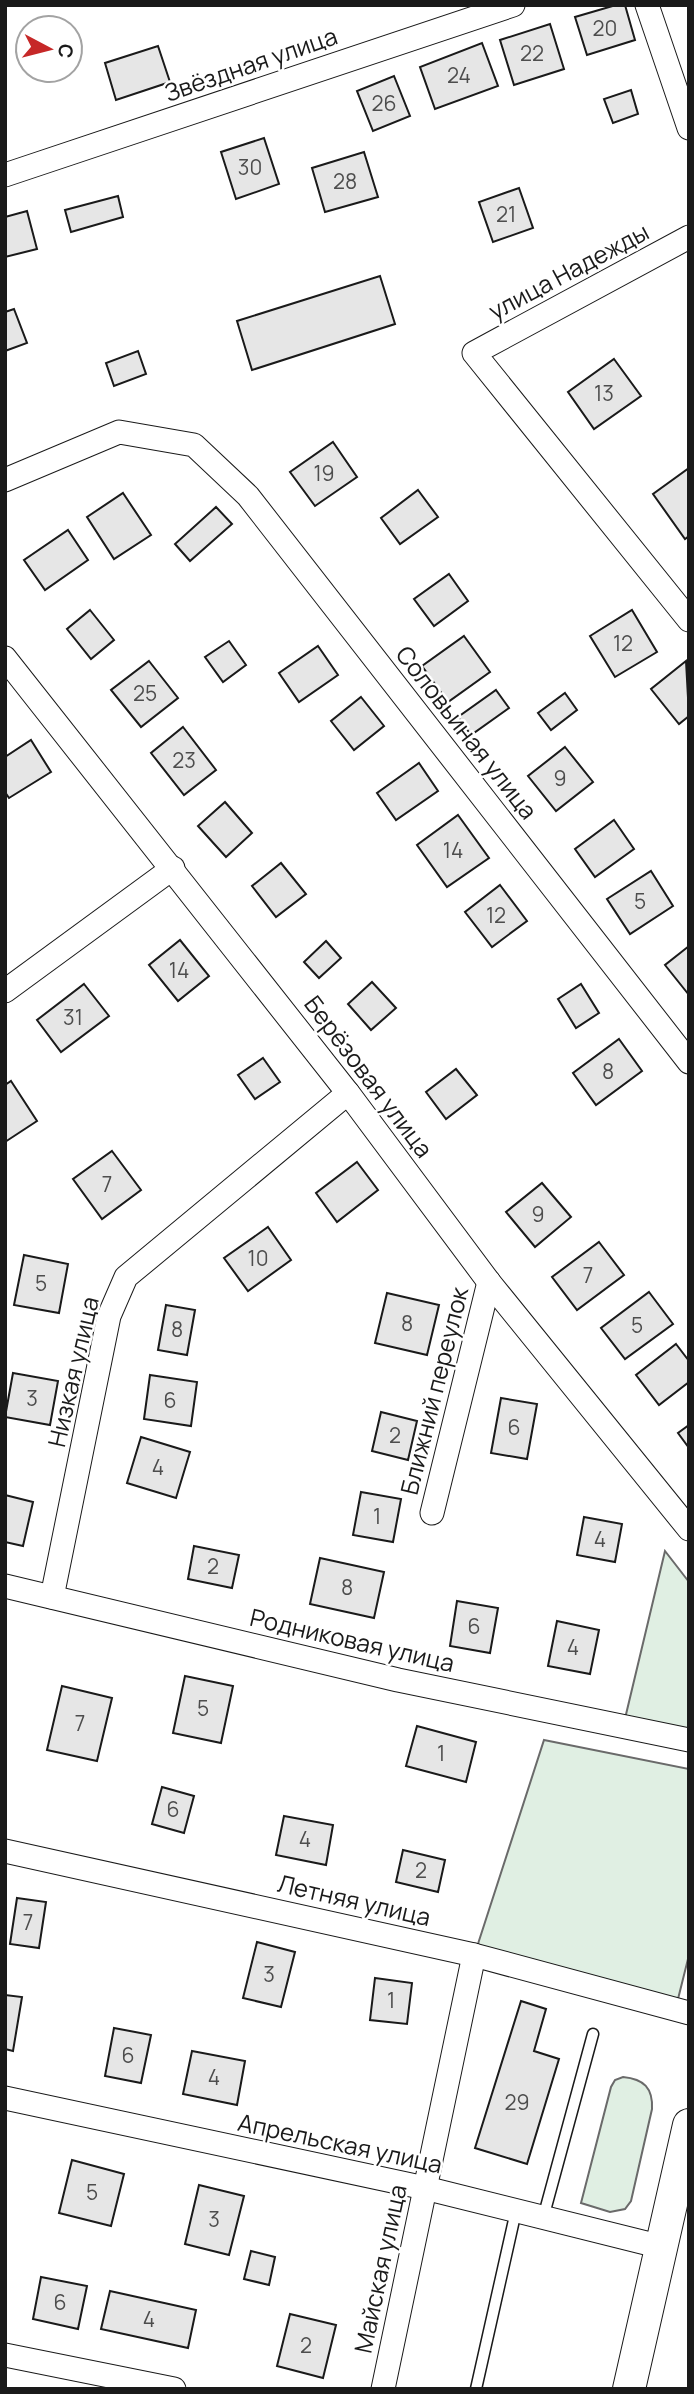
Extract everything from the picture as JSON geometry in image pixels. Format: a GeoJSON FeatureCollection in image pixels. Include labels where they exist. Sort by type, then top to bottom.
{"type":"FeatureCollection","features":[{"type":"Feature","properties":{"kind":"main road"},"geometry":{"type":"LineString","coordinates":[[628,2389],[689,2125]]}},
{"type":"Feature","properties":{"kind":"street","name":"Звёздная улица"},"geometry":{"type":"LineString","coordinates":[[5,176],[513,5]]}},
{"type":"Feature","properties":{"kind":"street"},"geometry":{"type":"LineString","coordinates":[[647,5],[689,128]]}},
{"type":"Feature","properties":{"kind":"street","name":"улица Надежды"},"geometry":{"type":"LineString","coordinates":[[689,237],[474,354],[689,620]]}},
{"type":"Feature","properties":{"kind":"street","name":"Соловьиная улица"},"geometry":{"type":"LineString","coordinates":[[5,480],[119,432],[194,445],[248,495],[689,1062]]}},
{"type":"Feature","properties":{"kind":"street","name":"Берёзовая улица"},"geometry":{"type":"LineString","coordinates":[[5,658],[348,1093],[489,1283],[689,1529]]}},
{"type":"Feature","properties":{"kind":"street"},"geometry":{"type":"LineString","coordinates":[[5,990],[173,868]]}},
{"type":"Feature","properties":{"kind":"street","name":"Низкая улица"},"geometry":{"type":"LineString","coordinates":[[52,1597],[109,1316],[126,1277],[348,1093]]}},
{"type":"Feature","properties":{"kind":"street","name":"Ближний переулок"},"geometry":{"type":"LineString","coordinates":[[432,1513],[489,1283]]}},
{"type":"Feature","properties":{"kind":"street","name":"Родниковая улица"},"geometry":{"type":"LineString","coordinates":[[5,1586],[398,1680],[689,1740]]}},
{"type":"Feature","properties":{"kind":"street","name":"Летняя улица"},"geometry":{"type":"LineString","coordinates":[[5,1850],[474,1955],[689,2013]]}},
{"type":"Feature","properties":{"kind":"street","name":"Майская улица"},"geometry":{"type":"LineString","coordinates":[[383,2389],[474,1955]]}},
{"type":"Feature","properties":{"kind":"street","name":"Апрельская улица"},"geometry":{"type":"LineString","coordinates":[[5,2098],[425,2188],[662,2247]]}},
{"type":"Feature","properties":{"kind":"street"},"geometry":{"type":"LineString","coordinates":[[5,2355],[174,2389]]}},
{"type":"Feature","properties":{"kind":"lane"},"geometry":{"type":"LineString","coordinates":[[543,2218],[593,2034]]}},
{"type":"Feature","properties":{"kind":"lane"},"geometry":{"type":"LineString","coordinates":[[476,2389],[516,2211]]}},
{"type":"Feature","properties":{"kind":"green space"},"geometry":{"type":"Polygon","coordinates":[[[665,1551],[689,1582],[689,1741],[623,1727],[665,1551]]]}},
{"type":"Feature","properties":{"kind":"green space"},"geometry":{"type":"Polygon","coordinates":[[[544,1740],[689,1769],[689,1955],[677,2003],[476,1950],[544,1740]]]}},
{"type":"Feature","properties":{"kind":"green space"},"geometry":{"type":"Polygon","coordinates":[[[623,2077],[637,2080],[646,2086],[651,2095],[652,2109],[631,2201],[625,2209],[610,2212],[581,2203],[611,2087],[615,2080],[623,2077]]]}},
{"type":"Feature","properties":{"kind":"building"},"geometry":{"type":"Polygon","coordinates":[[[616,5],[625,5],[635,40],[587,55],[575,17],[616,5]]]}},
{"type":"Feature","properties":{"kind":"building"},"geometry":{"type":"Polygon","coordinates":[[[550,24],[564,69],[514,85],[500,40],[550,24]]]}},
{"type":"Feature","properties":{"kind":"building"},"geometry":{"type":"Polygon","coordinates":[[[482,43],[498,86],[435,109],[420,67],[482,43]]]}},
{"type":"Feature","properties":{"kind":"building"},"geometry":{"type":"Polygon","coordinates":[[[158,46],[170,82],[116,100],[105,63],[158,46]]]}},
{"type":"Feature","properties":{"kind":"building"},"geometry":{"type":"Polygon","coordinates":[[[394,76],[410,116],[373,131],[357,91],[394,76]]]}},
{"type":"Feature","properties":{"kind":"building"},"geometry":{"type":"Polygon","coordinates":[[[631,90],[638,114],[613,123],[604,99],[631,90]]]}},
{"type":"Feature","properties":{"kind":"building"},"geometry":{"type":"Polygon","coordinates":[[[264,138],[279,184],[236,199],[221,152],[264,138]]]}},
{"type":"Feature","properties":{"kind":"building"},"geometry":{"type":"Polygon","coordinates":[[[364,152],[378,197],[325,212],[312,168],[364,152]]]}},
{"type":"Feature","properties":{"kind":"building"},"geometry":{"type":"Polygon","coordinates":[[[519,188],[533,228],[493,242],[479,202],[519,188]]]}},
{"type":"Feature","properties":{"kind":"building"},"geometry":{"type":"Polygon","coordinates":[[[118,196],[123,217],[71,232],[65,210],[118,196]]]}},
{"type":"Feature","properties":{"kind":"building"},"geometry":{"type":"Polygon","coordinates":[[[27,211],[37,249],[5,257],[5,217],[27,211]]]}},
{"type":"Feature","properties":{"kind":"building"},"geometry":{"type":"Polygon","coordinates":[[[380,276],[395,324],[252,370],[237,321],[380,276]]]}},
{"type":"Feature","properties":{"kind":"building"},"geometry":{"type":"Polygon","coordinates":[[[14,309],[27,343],[5,351],[5,312],[14,309]]]}},
{"type":"Feature","properties":{"kind":"building"},"geometry":{"type":"Polygon","coordinates":[[[138,351],[146,374],[114,386],[106,363],[138,351]]]}},
{"type":"Feature","properties":{"kind":"building"},"geometry":{"type":"Polygon","coordinates":[[[614,359],[641,396],[594,429],[568,392],[614,359]]]}},
{"type":"Feature","properties":{"kind":"building"},"geometry":{"type":"Polygon","coordinates":[[[333,442],[357,477],[315,506],[290,472],[333,442]]]}},
{"type":"Feature","properties":{"kind":"building"},"geometry":{"type":"Polygon","coordinates":[[[689,468],[689,536],[685,539],[653,494],[689,468]]]}},
{"type":"Feature","properties":{"kind":"building"},"geometry":{"type":"Polygon","coordinates":[[[418,490],[438,517],[400,544],[381,518],[418,490]]]}},
{"type":"Feature","properties":{"kind":"building"},"geometry":{"type":"Polygon","coordinates":[[[123,493],[151,535],[114,559],[87,517],[123,493]]]}},
{"type":"Feature","properties":{"kind":"building"},"geometry":{"type":"Polygon","coordinates":[[[216,507],[232,524],[190,561],[175,544],[216,507]]]}},
{"type":"Feature","properties":{"kind":"building"},"geometry":{"type":"Polygon","coordinates":[[[68,530],[88,560],[45,590],[24,560],[68,530]]]}},
{"type":"Feature","properties":{"kind":"building"},"geometry":{"type":"Polygon","coordinates":[[[449,574],[468,601],[434,626],[414,599],[449,574]]]}},
{"type":"Feature","properties":{"kind":"building"},"geometry":{"type":"Polygon","coordinates":[[[90,610],[114,640],[91,659],[67,629],[90,610]]]}},
{"type":"Feature","properties":{"kind":"building"},"geometry":{"type":"Polygon","coordinates":[[[632,610],[657,652],[615,677],[590,636],[632,610]]]}},
{"type":"Feature","properties":{"kind":"building"},"geometry":{"type":"Polygon","coordinates":[[[464,636],[490,672],[448,702],[422,666],[464,636]]]}},
{"type":"Feature","properties":{"kind":"building"},"geometry":{"type":"Polygon","coordinates":[[[229,641],[246,665],[223,682],[205,657],[229,641]]]}},
{"type":"Feature","properties":{"kind":"building"},"geometry":{"type":"Polygon","coordinates":[[[318,646],[338,675],[299,702],[279,673],[318,646]]]}},
{"type":"Feature","properties":{"kind":"building"},"geometry":{"type":"Polygon","coordinates":[[[149,661],[178,698],[141,727],[111,690],[149,661]]]}},
{"type":"Feature","properties":{"kind":"building"},"geometry":{"type":"Polygon","coordinates":[[[686,661],[689,716],[679,724],[651,689],[686,661]]]}},
{"type":"Feature","properties":{"kind":"building"},"geometry":{"type":"Polygon","coordinates":[[[496,690],[509,708],[471,735],[458,717],[496,690]]]}},
{"type":"Feature","properties":{"kind":"building"},"geometry":{"type":"Polygon","coordinates":[[[565,693],[577,710],[551,730],[538,713],[565,693]]]}},
{"type":"Feature","properties":{"kind":"building"},"geometry":{"type":"Polygon","coordinates":[[[361,697],[384,726],[354,750],[331,721],[361,697]]]}},
{"type":"Feature","properties":{"kind":"building"},"geometry":{"type":"Polygon","coordinates":[[[183,727],[216,770],[184,795],[151,753],[183,727]]]}},
{"type":"Feature","properties":{"kind":"building"},"geometry":{"type":"Polygon","coordinates":[[[31,740],[51,772],[9,798],[5,792],[5,757],[31,740]]]}},
{"type":"Feature","properties":{"kind":"building"},"geometry":{"type":"Polygon","coordinates":[[[565,747],[593,782],[556,811],[528,776],[565,747]]]}},
{"type":"Feature","properties":{"kind":"building"},"geometry":{"type":"Polygon","coordinates":[[[419,763],[438,791],[396,820],[377,793],[419,763]]]}},
{"type":"Feature","properties":{"kind":"building"},"geometry":{"type":"Polygon","coordinates":[[[225,802],[252,833],[226,857],[198,826],[225,802]]]}},
{"type":"Feature","properties":{"kind":"building"},"geometry":{"type":"Polygon","coordinates":[[[458,815],[489,858],[447,887],[417,845],[458,815]]]}},
{"type":"Feature","properties":{"kind":"building"},"geometry":{"type":"Polygon","coordinates":[[[614,820],[634,849],[595,877],[575,849],[614,820]]]}},
{"type":"Feature","properties":{"kind":"building"},"geometry":{"type":"Polygon","coordinates":[[[281,863],[306,894],[276,917],[252,886],[281,863]]]}},
{"type":"Feature","properties":{"kind":"building"},"geometry":{"type":"Polygon","coordinates":[[[651,871],[673,906],[630,934],[607,899],[651,871]]]}},
{"type":"Feature","properties":{"kind":"building"},"geometry":{"type":"Polygon","coordinates":[[[500,885],[527,921],[492,947],[465,912],[500,885]]]}},
{"type":"Feature","properties":{"kind":"building"},"geometry":{"type":"Polygon","coordinates":[[[180,940],[209,976],[178,1001],[149,965],[180,940]]]}},
{"type":"Feature","properties":{"kind":"building"},"geometry":{"type":"Polygon","coordinates":[[[326,941],[341,958],[319,978],[304,962],[326,941]]]}},
{"type":"Feature","properties":{"kind":"building"},"geometry":{"type":"Polygon","coordinates":[[[689,946],[689,995],[665,965],[689,946]]]}},
{"type":"Feature","properties":{"kind":"building"},"geometry":{"type":"Polygon","coordinates":[[[372,982],[396,1008],[371,1030],[348,1004],[372,982]]]}},
{"type":"Feature","properties":{"kind":"building"},"geometry":{"type":"Polygon","coordinates":[[[84,984],[109,1016],[61,1052],[37,1020],[84,984]]]}},
{"type":"Feature","properties":{"kind":"building"},"geometry":{"type":"Polygon","coordinates":[[[581,984],[599,1013],[576,1028],[558,999],[581,984]]]}},
{"type":"Feature","properties":{"kind":"building"},"geometry":{"type":"Polygon","coordinates":[[[619,1039],[642,1071],[596,1105],[573,1073],[619,1039]]]}},
{"type":"Feature","properties":{"kind":"building"},"geometry":{"type":"Polygon","coordinates":[[[263,1058],[280,1082],[255,1099],[238,1075],[263,1058]]]}},
{"type":"Feature","properties":{"kind":"building"},"geometry":{"type":"Polygon","coordinates":[[[456,1069],[477,1095],[446,1119],[426,1092],[456,1069]]]}},
{"type":"Feature","properties":{"kind":"building"},"geometry":{"type":"Polygon","coordinates":[[[11,1081],[37,1121],[5,1142],[5,1085],[11,1081]]]}},
{"type":"Feature","properties":{"kind":"building"},"geometry":{"type":"Polygon","coordinates":[[[112,1151],[141,1190],[102,1219],[73,1179],[112,1151]]]}},
{"type":"Feature","properties":{"kind":"building"},"geometry":{"type":"Polygon","coordinates":[[[357,1162],[378,1190],[337,1222],[316,1193],[357,1162]]]}},
{"type":"Feature","properties":{"kind":"building"},"geometry":{"type":"Polygon","coordinates":[[[542,1183],[571,1217],[535,1247],[506,1212],[542,1183]]]}},
{"type":"Feature","properties":{"kind":"building"},"geometry":{"type":"Polygon","coordinates":[[[268,1227],[291,1260],[248,1291],[224,1258],[268,1227]]]}},
{"type":"Feature","properties":{"kind":"building"},"geometry":{"type":"Polygon","coordinates":[[[599,1242],[624,1275],[577,1310],[552,1277],[599,1242]]]}},
{"type":"Feature","properties":{"kind":"building"},"geometry":{"type":"Polygon","coordinates":[[[24,1255],[68,1264],[59,1313],[14,1305],[24,1255]]]}},
{"type":"Feature","properties":{"kind":"building"},"geometry":{"type":"Polygon","coordinates":[[[649,1292],[673,1324],[625,1359],[601,1328],[649,1292]]]}},
{"type":"Feature","properties":{"kind":"building"},"geometry":{"type":"Polygon","coordinates":[[[387,1293],[439,1305],[427,1355],[375,1343],[387,1293]]]}},
{"type":"Feature","properties":{"kind":"building"},"geometry":{"type":"Polygon","coordinates":[[[166,1305],[195,1310],[187,1355],[158,1350],[166,1305]]]}},
{"type":"Feature","properties":{"kind":"building"},"geometry":{"type":"Polygon","coordinates":[[[676,1344],[689,1361],[689,1382],[659,1405],[636,1375],[676,1344]]]}},
{"type":"Feature","properties":{"kind":"building"},"geometry":{"type":"Polygon","coordinates":[[[13,1373],[58,1381],[50,1425],[5,1417],[13,1373]]]}},
{"type":"Feature","properties":{"kind":"building"},"geometry":{"type":"Polygon","coordinates":[[[150,1375],[197,1382],[191,1426],[144,1419],[150,1375]]]}},
{"type":"Feature","properties":{"kind":"building"},"geometry":{"type":"Polygon","coordinates":[[[501,1398],[537,1404],[527,1459],[491,1453],[501,1398]]]}},
{"type":"Feature","properties":{"kind":"building"},"geometry":{"type":"Polygon","coordinates":[[[381,1412],[417,1421],[408,1460],[372,1451],[381,1412]]]}},
{"type":"Feature","properties":{"kind":"building"},"geometry":{"type":"Polygon","coordinates":[[[689,1425],[689,1448],[678,1433],[689,1425]]]}},
{"type":"Feature","properties":{"kind":"building"},"geometry":{"type":"Polygon","coordinates":[[[141,1437],[190,1452],[176,1498],[127,1483],[141,1437]]]}},
{"type":"Feature","properties":{"kind":"building"},"geometry":{"type":"Polygon","coordinates":[[[361,1492],[401,1499],[393,1542],[353,1535],[361,1492]]]}},
{"type":"Feature","properties":{"kind":"building"},"geometry":{"type":"Polygon","coordinates":[[[5,1495],[33,1502],[23,1546],[5,1542],[5,1495]]]}},
{"type":"Feature","properties":{"kind":"building"},"geometry":{"type":"Polygon","coordinates":[[[584,1517],[622,1524],[615,1562],[577,1555],[584,1517]]]}},
{"type":"Feature","properties":{"kind":"building"},"geometry":{"type":"Polygon","coordinates":[[[194,1546],[239,1555],[232,1588],[188,1579],[194,1546]]]}},
{"type":"Feature","properties":{"kind":"building"},"geometry":{"type":"Polygon","coordinates":[[[320,1558],[384,1572],[374,1618],[310,1604],[320,1558]]]}},
{"type":"Feature","properties":{"kind":"building"},"geometry":{"type":"Polygon","coordinates":[[[457,1601],[498,1608],[490,1653],[450,1646],[457,1601]]]}},
{"type":"Feature","properties":{"kind":"building"},"geometry":{"type":"Polygon","coordinates":[[[557,1621],[599,1630],[590,1674],[548,1666],[557,1621]]]}},
{"type":"Feature","properties":{"kind":"building"},"geometry":{"type":"Polygon","coordinates":[[[185,1676],[233,1686],[221,1743],[173,1733],[185,1676]]]}},
{"type":"Feature","properties":{"kind":"building"},"geometry":{"type":"Polygon","coordinates":[[[62,1686],[112,1698],[97,1761],[47,1750],[62,1686]]]}},
{"type":"Feature","properties":{"kind":"building"},"geometry":{"type":"Polygon","coordinates":[[[417,1726],[476,1742],[466,1782],[406,1766],[417,1726]]]}},
{"type":"Feature","properties":{"kind":"building"},"geometry":{"type":"Polygon","coordinates":[[[162,1787],[194,1796],[184,1833],[152,1824],[162,1787]]]}},
{"type":"Feature","properties":{"kind":"building"},"geometry":{"type":"Polygon","coordinates":[[[284,1816],[333,1825],[326,1865],[276,1855],[284,1816]]]}},
{"type":"Feature","properties":{"kind":"building"},"geometry":{"type":"Polygon","coordinates":[[[403,1850],[445,1860],[438,1892],[396,1882],[403,1850]]]}},
{"type":"Feature","properties":{"kind":"building"},"geometry":{"type":"Polygon","coordinates":[[[17,1898],[46,1902],[39,1948],[10,1944],[17,1898]]]}},
{"type":"Feature","properties":{"kind":"building"},"geometry":{"type":"Polygon","coordinates":[[[257,1942],[295,1952],[281,2007],[243,1998],[257,1942]]]}},
{"type":"Feature","properties":{"kind":"building"},"geometry":{"type":"Polygon","coordinates":[[[375,1978],[412,1983],[407,2024],[370,2020],[375,1978]]]}},
{"type":"Feature","properties":{"kind":"building"},"geometry":{"type":"Polygon","coordinates":[[[5,1995],[22,1997],[13,2051],[5,2049],[5,1995]]]}},
{"type":"Feature","properties":{"kind":"building"},"geometry":{"type":"Polygon","coordinates":[[[521,2001],[546,2009],[534,2051],[559,2059],[527,2164],[475,2148],[521,2001]]]}},
{"type":"Feature","properties":{"kind":"building"},"geometry":{"type":"Polygon","coordinates":[[[114,2028],[151,2035],[141,2083],[105,2076],[114,2028]]]}},
{"type":"Feature","properties":{"kind":"building"},"geometry":{"type":"Polygon","coordinates":[[[192,2051],[245,2061],[237,2105],[183,2094],[192,2051]]]}},
{"type":"Feature","properties":{"kind":"building"},"geometry":{"type":"Polygon","coordinates":[[[72,2160],[124,2174],[111,2226],[59,2213],[72,2160]]]}},
{"type":"Feature","properties":{"kind":"building"},"geometry":{"type":"Polygon","coordinates":[[[199,2185],[244,2196],[229,2255],[185,2244],[199,2185]]]}},
{"type":"Feature","properties":{"kind":"building"},"geometry":{"type":"Polygon","coordinates":[[[251,2251],[275,2257],[269,2285],[244,2279],[251,2251]]]}},
{"type":"Feature","properties":{"kind":"building"},"geometry":{"type":"Polygon","coordinates":[[[41,2277],[87,2286],[78,2329],[33,2319],[41,2277]]]}},
{"type":"Feature","properties":{"kind":"building"},"geometry":{"type":"Polygon","coordinates":[[[110,2291],[196,2310],[188,2348],[101,2329],[110,2291]]]}},
{"type":"Feature","properties":{"kind":"building"},"geometry":{"type":"Polygon","coordinates":[[[290,2314],[336,2325],[323,2378],[277,2366],[290,2314]]]}}]}
